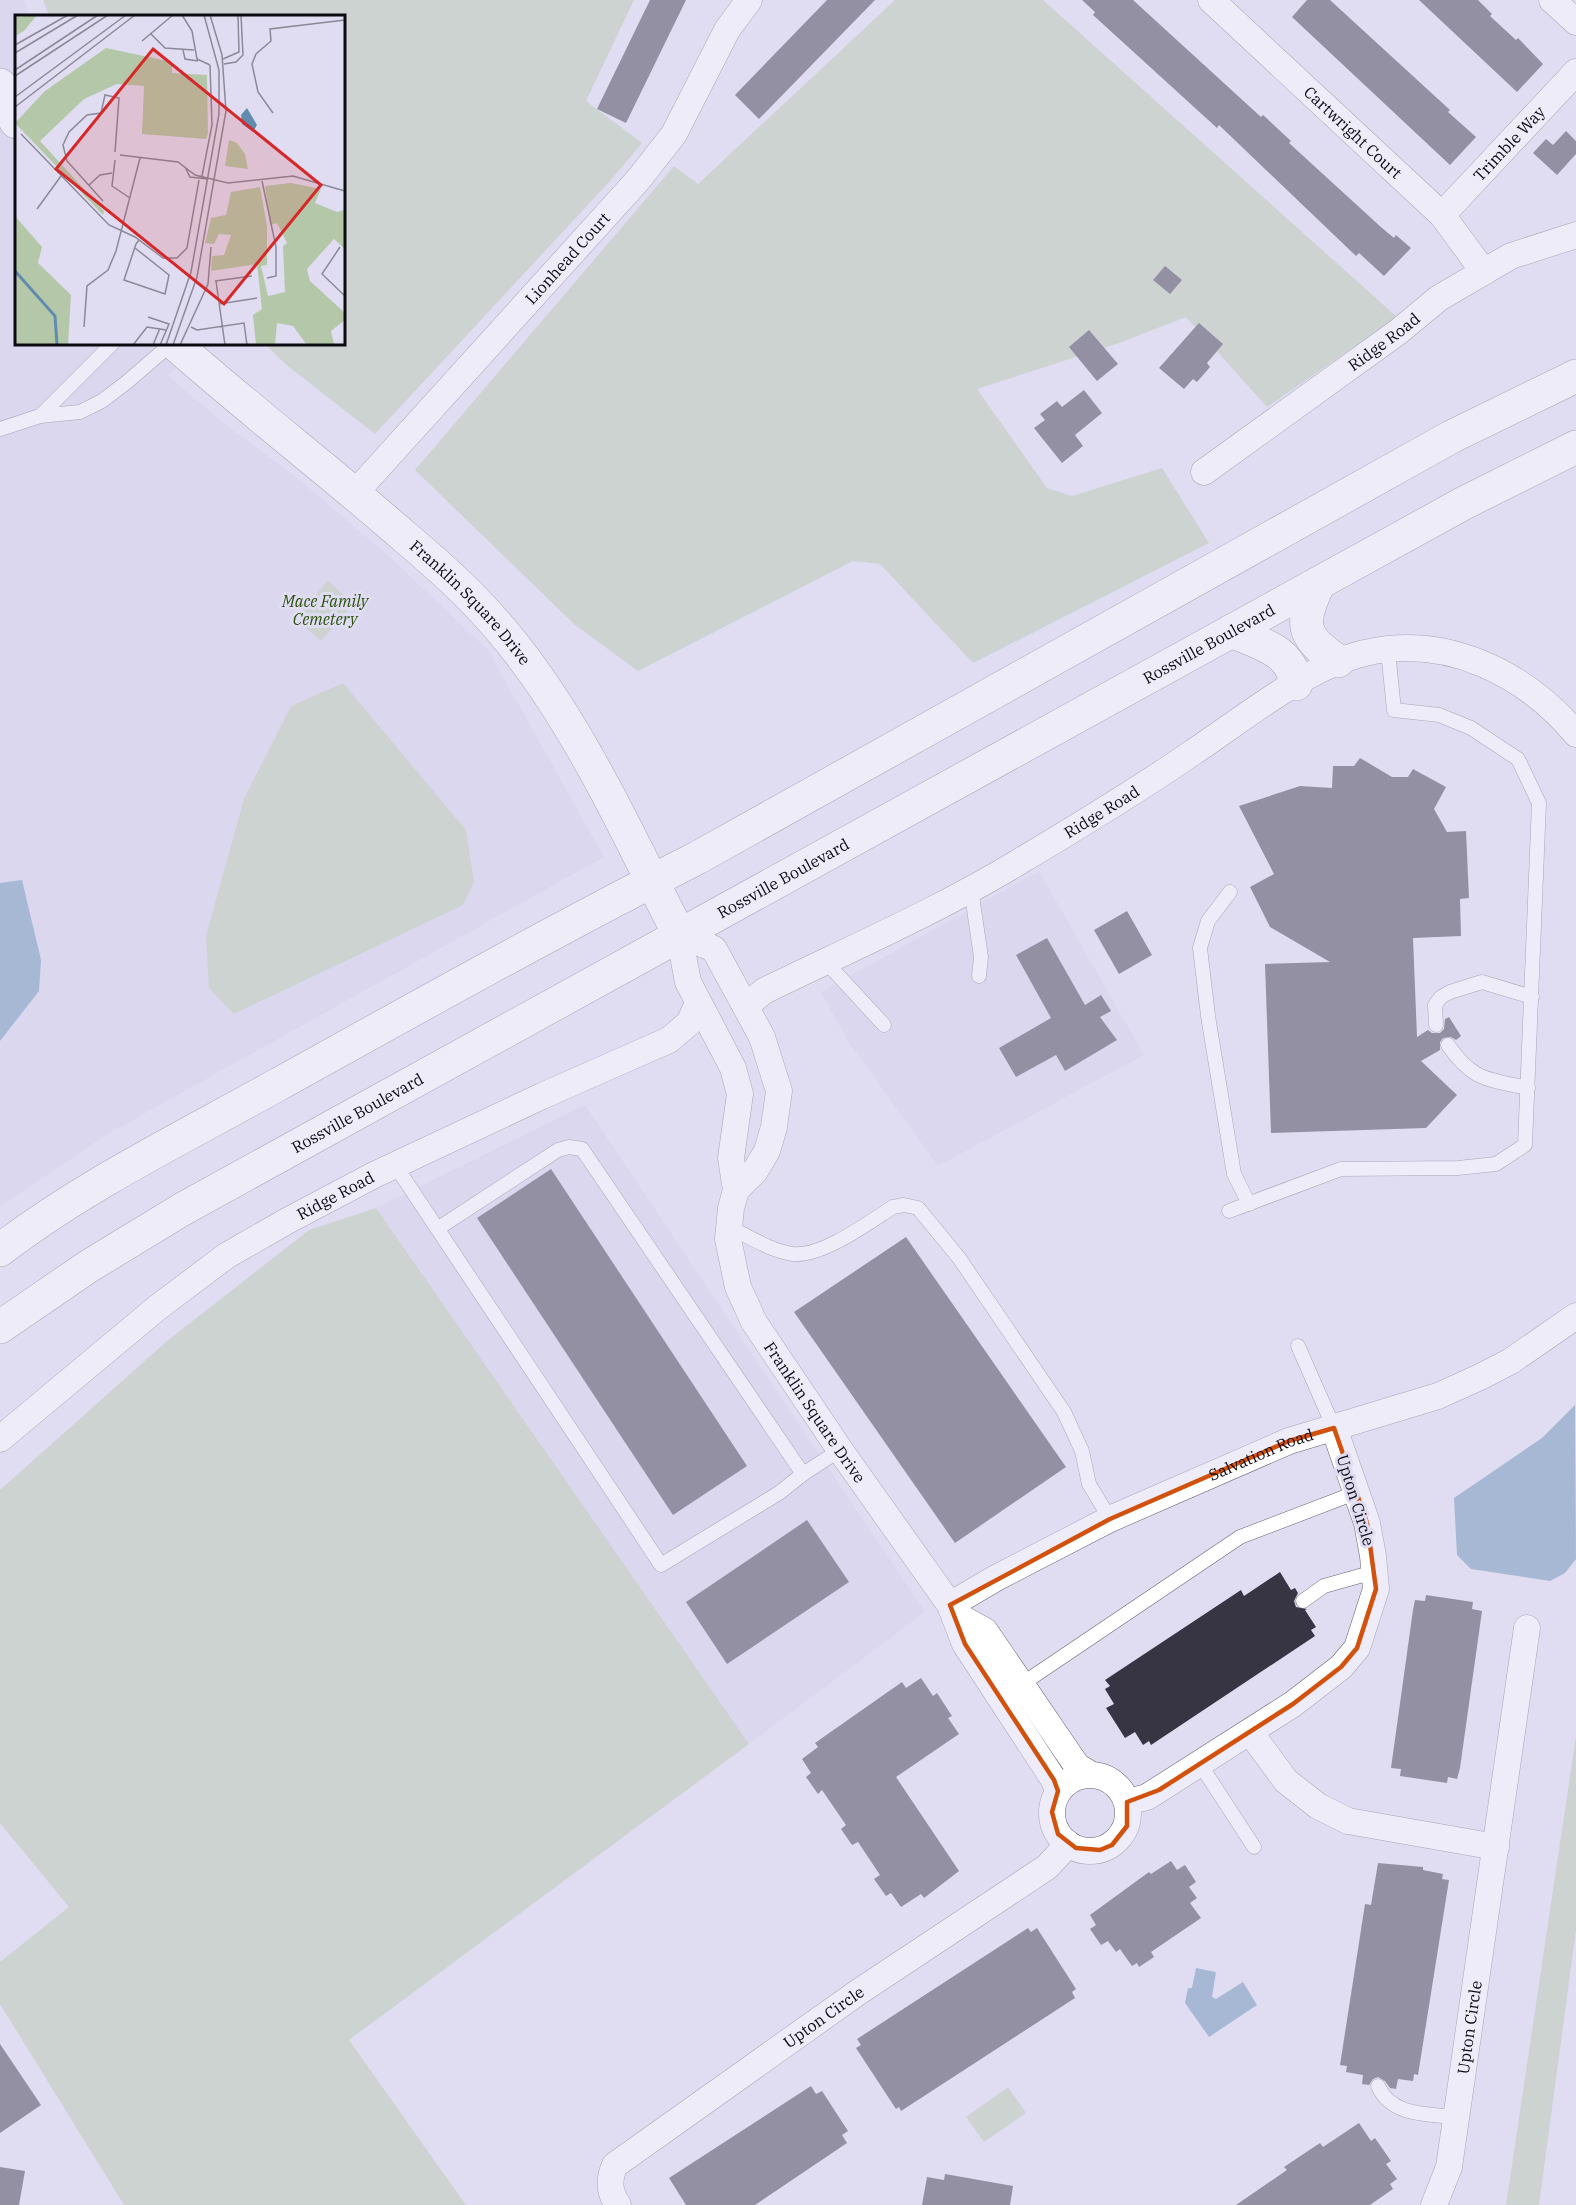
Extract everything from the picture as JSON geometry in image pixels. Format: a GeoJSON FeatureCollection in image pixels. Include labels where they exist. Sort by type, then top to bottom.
{"type":"FeatureCollection","features":[{"type":"Feature","properties":{"kind":"main road"},"geometry":{"type":"LineString","coordinates":[[0,85],[15,120]]}},
{"type":"Feature","properties":{"kind":"main road","name":"Franklin Square Drive"},"geometry":{"type":"LineString","coordinates":[[174,345],[354,494],[472,598],[514,647],[584,751],[679,934]]}},
{"type":"Feature","properties":{"kind":"main road"},"geometry":{"type":"LineString","coordinates":[[0,1250],[23,1232],[150,1155],[1451,437],[1576,376]]}},
{"type":"Feature","properties":{"kind":"main road","name":"Rossville Boulevard"},"geometry":{"type":"LineString","coordinates":[[0,1327],[89,1266],[181,1210],[1464,503],[1576,447]]}},
{"type":"Feature","properties":{"kind":"main road"},"geometry":{"type":"LineString","coordinates":[[1319,583],[1306,611],[1307,631],[1317,647],[1338,661]]}},
{"type":"Feature","properties":{"kind":"main road"},"geometry":{"type":"LineString","coordinates":[[1232,631],[1284,655],[1294,672],[1296,684]]}},
{"type":"Feature","properties":{"kind":"street","name":"Lionhead Court"},"geometry":{"type":"LineString","coordinates":[[354,494],[638,180],[674,134],[727,30],[749,0]]}},
{"type":"Feature","properties":{"kind":"street","name":"Cartwright Court"},"geometry":{"type":"LineString","coordinates":[[1211,0],[1442,215],[1485,272]]}},
{"type":"Feature","properties":{"kind":"street"},"geometry":{"type":"LineString","coordinates":[[1552,0],[1576,22]]}},
{"type":"Feature","properties":{"kind":"street","name":"Trimble Way"},"geometry":{"type":"LineString","coordinates":[[1442,215],[1576,72]]}},
{"type":"Feature","properties":{"kind":"street","name":"Ridge Road"},"geometry":{"type":"LineString","coordinates":[[1204,472],[1398,332],[1439,298],[1511,256],[1576,235]]}},
{"type":"Feature","properties":{"kind":"street","name":"Ridge Road"},"geometry":{"type":"LineString","coordinates":[[746,1006],[764,991],[971,889],[1021,861],[1130,793],[1296,684],[1338,661],[1367,652],[1409,649],[1463,655],[1504,674],[1532,691],[1576,734]]}},
{"type":"Feature","properties":{"kind":"street"},"geometry":{"type":"LineString","coordinates":[[679,934],[714,949],[762,1037],[779,1091],[774,1127],[767,1151],[755,1171],[736,1190]]}},
{"type":"Feature","properties":{"kind":"street","name":"Franklin Square Drive"},"geometry":{"type":"LineString","coordinates":[[679,934],[688,982],[733,1068],[740,1094],[731,1158],[736,1190],[729,1227],[731,1263],[738,1287],[754,1322],[840,1450],[953,1610],[965,1644],[1054,1780],[1058,1791]]}},
{"type":"Feature","properties":{"kind":"street","name":"Ridge Road"},"geometry":{"type":"LineString","coordinates":[[0,1439],[157,1308],[226,1256],[287,1221],[395,1166],[669,1040],[688,1023],[698,1003]]}},
{"type":"Feature","properties":{"kind":"street","name":"Salvation Road"},"geometry":{"type":"LineString","coordinates":[[953,1610],[996,1578],[1110,1519],[1289,1441],[1438,1396],[1511,1361],[1576,1316]]}},
{"type":"Feature","properties":{"kind":"street","name":"Upton Circle"},"geometry":{"type":"LineString","coordinates":[[1127,1802],[1147,1797],[1250,1732],[1320,1684],[1358,1648],[1376,1589],[1366,1523],[1334,1428]]}},
{"type":"Feature","properties":{"kind":"street","name":"Franklin Square Drive"},"geometry":{"type":"LineString","coordinates":[[953,1610],[985,1631],[1077,1766],[1090,1774]]}},
{"type":"Feature","properties":{"kind":"street","name":"Upton Circle"},"geometry":{"type":"LineString","coordinates":[[1434,2205],[1449,2167],[1527,1628]]}},
{"type":"Feature","properties":{"kind":"street"},"geometry":{"type":"LineString","coordinates":[[1250,1732],[1286,1781],[1318,1806],[1348,1821],[1496,1847]]}},
{"type":"Feature","properties":{"kind":"street"},"geometry":{"type":"LineString","coordinates":[[1090,1774],[1113,1782],[1127,1802],[1129,1814],[1126,1826],[1112,1845],[1088,1851],[1066,1842],[1053,1824],[1052,1812],[1058,1791],[1078,1776],[1090,1774]]}},
{"type":"Feature","properties":{"kind":"street","name":"Upton Circle"},"geometry":{"type":"LineString","coordinates":[[618,2205],[612,2196],[609,2178],[615,2165],[857,1994],[1047,1867],[1060,1853],[1066,1842]]}},
{"type":"Feature","properties":{"kind":"lane"},"geometry":{"type":"LineString","coordinates":[[40,416],[111,345]]}},
{"type":"Feature","properties":{"kind":"lane"},"geometry":{"type":"LineString","coordinates":[[0,429],[40,416],[80,412],[102,401],[172,345]]}},
{"type":"Feature","properties":{"kind":"lane"},"geometry":{"type":"LineString","coordinates":[[1229,1211],[1341,1169],[1458,1168],[1496,1164],[1526,1145],[1539,802],[1518,759],[1471,728],[1439,715],[1394,710],[1388,651]]}},
{"type":"Feature","properties":{"kind":"lane"},"geometry":{"type":"LineString","coordinates":[[971,889],[981,957],[979,976]]}},
{"type":"Feature","properties":{"kind":"lane"},"geometry":{"type":"LineString","coordinates":[[1230,892],[1208,921],[1200,948],[1208,1016],[1234,1173],[1249,1204]]}},
{"type":"Feature","properties":{"kind":"lane"},"geometry":{"type":"LineString","coordinates":[[825,961],[884,1025]]}},
{"type":"Feature","properties":{"kind":"lane"},"geometry":{"type":"LineString","coordinates":[[1436,1025],[1435,1005],[1441,998],[1450,992],[1482,982],[1532,997]]}},
{"type":"Feature","properties":{"kind":"lane"},"geometry":{"type":"LineString","coordinates":[[1448,1045],[1461,1064],[1474,1076],[1528,1088]]}},
{"type":"Feature","properties":{"kind":"lane"},"geometry":{"type":"LineString","coordinates":[[437,1229],[558,1150],[569,1147],[582,1149],[803,1474]]}},
{"type":"Feature","properties":{"kind":"lane"},"geometry":{"type":"LineString","coordinates":[[395,1166],[661,1565],[779,1493],[840,1450]]}},
{"type":"Feature","properties":{"kind":"lane"},"geometry":{"type":"LineString","coordinates":[[729,1227],[774,1248],[791,1254],[804,1254],[822,1248],[893,1207],[904,1205],[918,1208],[959,1258],[1064,1413],[1078,1442],[1089,1484],[1110,1519]]}},
{"type":"Feature","properties":{"kind":"lane"},"geometry":{"type":"LineString","coordinates":[[1298,1346],[1334,1428]]}},
{"type":"Feature","properties":{"kind":"lane"},"geometry":{"type":"LineString","coordinates":[[1022,1684],[1240,1537],[1354,1493]]}},
{"type":"Feature","properties":{"kind":"lane"},"geometry":{"type":"LineString","coordinates":[[1303,1600],[1324,1586],[1374,1572]]}},
{"type":"Feature","properties":{"kind":"lane"},"geometry":{"type":"LineString","coordinates":[[1200,1764],[1254,1847]]}},
{"type":"Feature","properties":{"kind":"lane"},"geometry":{"type":"LineString","coordinates":[[1378,2086],[1387,2102],[1399,2109],[1455,2117]]}},
{"type":"Feature","properties":{"kind":"highlighted area"},"geometry":{"type":"Polygon","coordinates":[[[1334,1428],[1367,1523],[1376,1589],[1357,1648],[1341,1667],[1293,1704],[1159,1790],[1127,1802],[1127,1826],[1112,1845],[1100,1850],[1076,1848],[1058,1834],[1052,1812],[1058,1791],[1054,1780],[965,1644],[950,1605],[1110,1519],[1289,1441],[1334,1428]]]}},
{"type":"Feature","properties":{"kind":"shaded area"},"geometry":{"type":"Polygon","coordinates":[[[0,0],[24,0],[30,15],[15,15],[15,345],[201,345],[168,376],[230,428],[296,477],[390,557],[488,650],[604,857],[106,1135],[0,1207],[0,0]]]}},
{"type":"Feature","properties":{"kind":"shaded area"},"geometry":{"type":"Polygon","coordinates":[[[1039,871],[1144,1055],[938,1166],[846,1038],[821,992],[1039,871]]]}},
{"type":"Feature","properties":{"kind":"shaded area"},"geometry":{"type":"Polygon","coordinates":[[[585,1105],[925,1612],[749,1744],[491,1379],[376,1208],[585,1105]]]}},
{"type":"Feature","properties":{"kind":"green space"},"geometry":{"type":"Polygon","coordinates":[[[43,0],[634,0],[586,101],[642,143],[611,180],[375,434],[284,363],[266,345],[345,345],[345,15],[49,15],[43,0]]]}},
{"type":"Feature","properties":{"kind":"green space"},"geometry":{"type":"Polygon","coordinates":[[[895,0],[1043,0],[1397,317],[1267,407],[1186,317],[1119,343],[977,389],[1047,488],[1072,496],[1162,468],[1209,543],[973,663],[880,564],[853,561],[638,671],[575,625],[415,470],[674,166],[698,184],[895,0]]]}},
{"type":"Feature","properties":{"kind":"green space","name":"Mace Family Cemetery"},"geometry":{"type":"Polygon","coordinates":[[[328,581],[354,604],[321,641],[295,618],[328,581]]]}},
{"type":"Feature","properties":{"kind":"green space"},"geometry":{"type":"Polygon","coordinates":[[[343,683],[466,830],[474,882],[463,905],[234,1014],[209,988],[206,936],[244,799],[291,706],[343,683]]]}},
{"type":"Feature","properties":{"kind":"green space"},"geometry":{"type":"Polygon","coordinates":[[[376,1208],[749,1744],[349,2040],[466,2205],[124,2205],[0,2004],[0,1962],[69,1907],[0,1823],[0,1490],[167,1341],[309,1230],[376,1208]]]}},
{"type":"Feature","properties":{"kind":"green space"},"geometry":{"type":"Polygon","coordinates":[[[1576,1736],[1576,1930],[1539,2205],[1506,2205],[1576,1736]]]}},
{"type":"Feature","properties":{"kind":"green space"},"geometry":{"type":"Polygon","coordinates":[[[1008,2087],[1026,2113],[984,2142],[966,2117],[1008,2087]]]}},
{"type":"Feature","properties":{"kind":"water"},"geometry":{"type":"Polygon","coordinates":[[[22,880],[41,960],[39,991],[0,1041],[0,883],[22,880]]]}},
{"type":"Feature","properties":{"kind":"water"},"geometry":{"type":"Polygon","coordinates":[[[1575,1405],[1576,1559],[1565,1573],[1550,1581],[1471,1569],[1457,1555],[1454,1498],[1542,1438],[1575,1405]]]}},
{"type":"Feature","properties":{"kind":"water"},"geometry":{"type":"Polygon","coordinates":[[[1196,1968],[1216,1972],[1212,1997],[1216,1999],[1243,1982],[1257,2005],[1209,2037],[1185,2003],[1188,1988],[1192,1988],[1196,1968]]]}},
{"type":"Feature","properties":{"kind":"building"},"geometry":{"type":"Polygon","coordinates":[[[650,0],[686,0],[626,123],[597,109],[650,0]]]}},
{"type":"Feature","properties":{"kind":"building"},"geometry":{"type":"Polygon","coordinates":[[[827,0],[875,0],[759,119],[735,95],[827,0]]]}},
{"type":"Feature","properties":{"kind":"building"},"geometry":{"type":"Polygon","coordinates":[[[1082,0],[1133,0],[1261,117],[1263,115],[1291,141],[1289,143],[1382,228],[1394,238],[1396,235],[1411,248],[1384,276],[1359,253],[1356,256],[1219,125],[1217,128],[1093,15],[1095,12],[1082,0]]]}},
{"type":"Feature","properties":{"kind":"building"},"geometry":{"type":"Polygon","coordinates":[[[1307,0],[1330,0],[1450,110],[1448,112],[1476,137],[1450,165],[1292,17],[1307,0]]]}},
{"type":"Feature","properties":{"kind":"building"},"geometry":{"type":"Polygon","coordinates":[[[1419,0],[1478,0],[1492,14],[1490,16],[1516,40],[1518,38],[1543,64],[1517,92],[1419,0]]]}},
{"type":"Feature","properties":{"kind":"building"},"geometry":{"type":"Polygon","coordinates":[[[1566,131],[1576,141],[1576,154],[1557,175],[1533,153],[1546,139],[1553,145],[1566,131]]]}},
{"type":"Feature","properties":{"kind":"building"},"geometry":{"type":"Polygon","coordinates":[[[1165,266],[1182,280],[1170,294],[1153,280],[1165,266]]]}},
{"type":"Feature","properties":{"kind":"building"},"geometry":{"type":"Polygon","coordinates":[[[1199,323],[1223,344],[1207,363],[1210,367],[1197,382],[1193,379],[1184,389],[1159,368],[1199,323]]]}},
{"type":"Feature","properties":{"kind":"building"},"geometry":{"type":"Polygon","coordinates":[[[1089,330],[1118,364],[1097,381],[1069,347],[1089,330]]]}},
{"type":"Feature","properties":{"kind":"building"},"geometry":{"type":"Polygon","coordinates":[[[1084,390],[1102,413],[1075,435],[1083,446],[1062,463],[1034,428],[1045,420],[1040,414],[1057,401],[1062,407],[1084,390]]]}},
{"type":"Feature","properties":{"kind":"building"},"geometry":{"type":"Polygon","coordinates":[[[1360,758],[1392,777],[1408,777],[1413,769],[1446,787],[1434,809],[1447,832],[1466,831],[1469,898],[1460,899],[1461,936],[1413,938],[1417,1037],[1428,1030],[1432,1033],[1440,1033],[1444,1029],[1445,1019],[1449,1017],[1461,1036],[1456,1040],[1451,1037],[1443,1038],[1440,1042],[1440,1050],[1421,1061],[1457,1095],[1426,1128],[1271,1133],[1265,964],[1330,962],[1270,927],[1250,887],[1274,874],[1239,806],[1300,786],[1332,788],[1333,766],[1354,766],[1360,758]]]}},
{"type":"Feature","properties":{"kind":"building"},"geometry":{"type":"Polygon","coordinates":[[[1127,911],[1152,955],[1119,974],[1094,930],[1127,911]]]}},
{"type":"Feature","properties":{"kind":"building"},"geometry":{"type":"Polygon","coordinates":[[[1047,938],[1085,1005],[1101,995],[1111,1011],[1100,1017],[1117,1040],[1065,1071],[1056,1055],[1016,1077],[999,1048],[1051,1018],[1016,955],[1047,938]]]}},
{"type":"Feature","properties":{"kind":"building"},"geometry":{"type":"Polygon","coordinates":[[[551,1169],[747,1466],[673,1515],[477,1218],[551,1169]]]}},
{"type":"Feature","properties":{"kind":"building"},"geometry":{"type":"Polygon","coordinates":[[[906,1237],[1066,1467],[955,1543],[794,1312],[906,1237]]]}},
{"type":"Feature","properties":{"kind":"building"},"geometry":{"type":"Polygon","coordinates":[[[807,1520],[849,1582],[727,1664],[686,1602],[807,1520]]]}},
{"type":"Feature","properties":{"kind":"building"},"geometry":{"type":"Polygon","coordinates":[[[1280,1572],[1291,1590],[1295,1588],[1298,1593],[1294,1601],[1296,1607],[1307,1609],[1305,1610],[1316,1627],[1311,1630],[1315,1636],[1151,1745],[1149,1741],[1143,1745],[1135,1732],[1125,1738],[1106,1708],[1114,1704],[1105,1689],[1110,1686],[1105,1680],[1241,1590],[1244,1596],[1280,1572]]]}},
{"type":"Feature","properties":{"kind":"building"},"geometry":{"type":"Polygon","coordinates":[[[1426,1595],[1473,1602],[1472,1609],[1482,1611],[1460,1768],[1457,1779],[1448,1777],[1447,1783],[1400,1776],[1401,1769],[1391,1768],[1415,1600],[1425,1601],[1426,1595]]]}},
{"type":"Feature","properties":{"kind":"building"},"geometry":{"type":"Polygon","coordinates":[[[921,1678],[933,1696],[937,1693],[952,1716],[948,1718],[959,1734],[896,1777],[959,1871],[924,1898],[921,1894],[901,1907],[891,1893],[886,1896],[874,1879],[880,1875],[858,1842],[852,1845],[841,1829],[846,1825],[822,1790],[818,1794],[806,1777],[811,1773],[802,1759],[818,1747],[815,1743],[902,1682],[906,1688],[921,1678]]]}},
{"type":"Feature","properties":{"kind":"building"},"geometry":{"type":"Polygon","coordinates":[[[1171,1861],[1177,1870],[1185,1865],[1196,1882],[1189,1887],[1197,1898],[1190,1903],[1201,1918],[1151,1952],[1154,1957],[1139,1967],[1137,1963],[1132,1966],[1120,1949],[1116,1952],[1108,1941],[1101,1945],[1090,1929],[1096,1925],[1090,1915],[1149,1872],[1151,1874],[1171,1861]]]}},
{"type":"Feature","properties":{"kind":"building"},"geometry":{"type":"Polygon","coordinates":[[[1378,1863],[1423,1867],[1423,1870],[1443,1874],[1442,1879],[1449,1880],[1418,2075],[1414,2074],[1413,2081],[1398,2079],[1396,2089],[1390,2088],[1378,2077],[1373,2079],[1369,2085],[1362,2084],[1363,2075],[1346,2072],[1347,2066],[1340,2065],[1365,1904],[1371,1905],[1378,1863]]]}},
{"type":"Feature","properties":{"kind":"building"},"geometry":{"type":"Polygon","coordinates":[[[1028,1928],[1031,1932],[1037,1928],[1076,1989],[1072,1992],[1075,1998],[901,2111],[899,2107],[896,2109],[856,2048],[861,2045],[857,2039],[1028,1928]]]}},
{"type":"Feature","properties":{"kind":"building"},"geometry":{"type":"Polygon","coordinates":[[[0,2044],[41,2105],[0,2133],[0,2044]]]}},
{"type":"Feature","properties":{"kind":"building"},"geometry":{"type":"Polygon","coordinates":[[[811,2086],[816,2094],[822,2091],[848,2131],[842,2135],[847,2143],[755,2205],[686,2205],[669,2178],[811,2086]]]}},
{"type":"Feature","properties":{"kind":"building"},"geometry":{"type":"Polygon","coordinates":[[[1359,2123],[1371,2141],[1375,2138],[1391,2161],[1386,2164],[1397,2179],[1390,2184],[1393,2189],[1370,2205],[1236,2205],[1287,2170],[1284,2167],[1320,2143],[1323,2147],[1359,2123]]]}},
{"type":"Feature","properties":{"kind":"building"},"geometry":{"type":"Polygon","coordinates":[[[0,2167],[25,2171],[19,2205],[0,2205],[0,2167]]]}},
{"type":"Feature","properties":{"kind":"building"},"geometry":{"type":"Polygon","coordinates":[[[945,2174],[1013,2186],[1010,2205],[922,2205],[927,2177],[944,2180],[945,2174]]]}}]}
